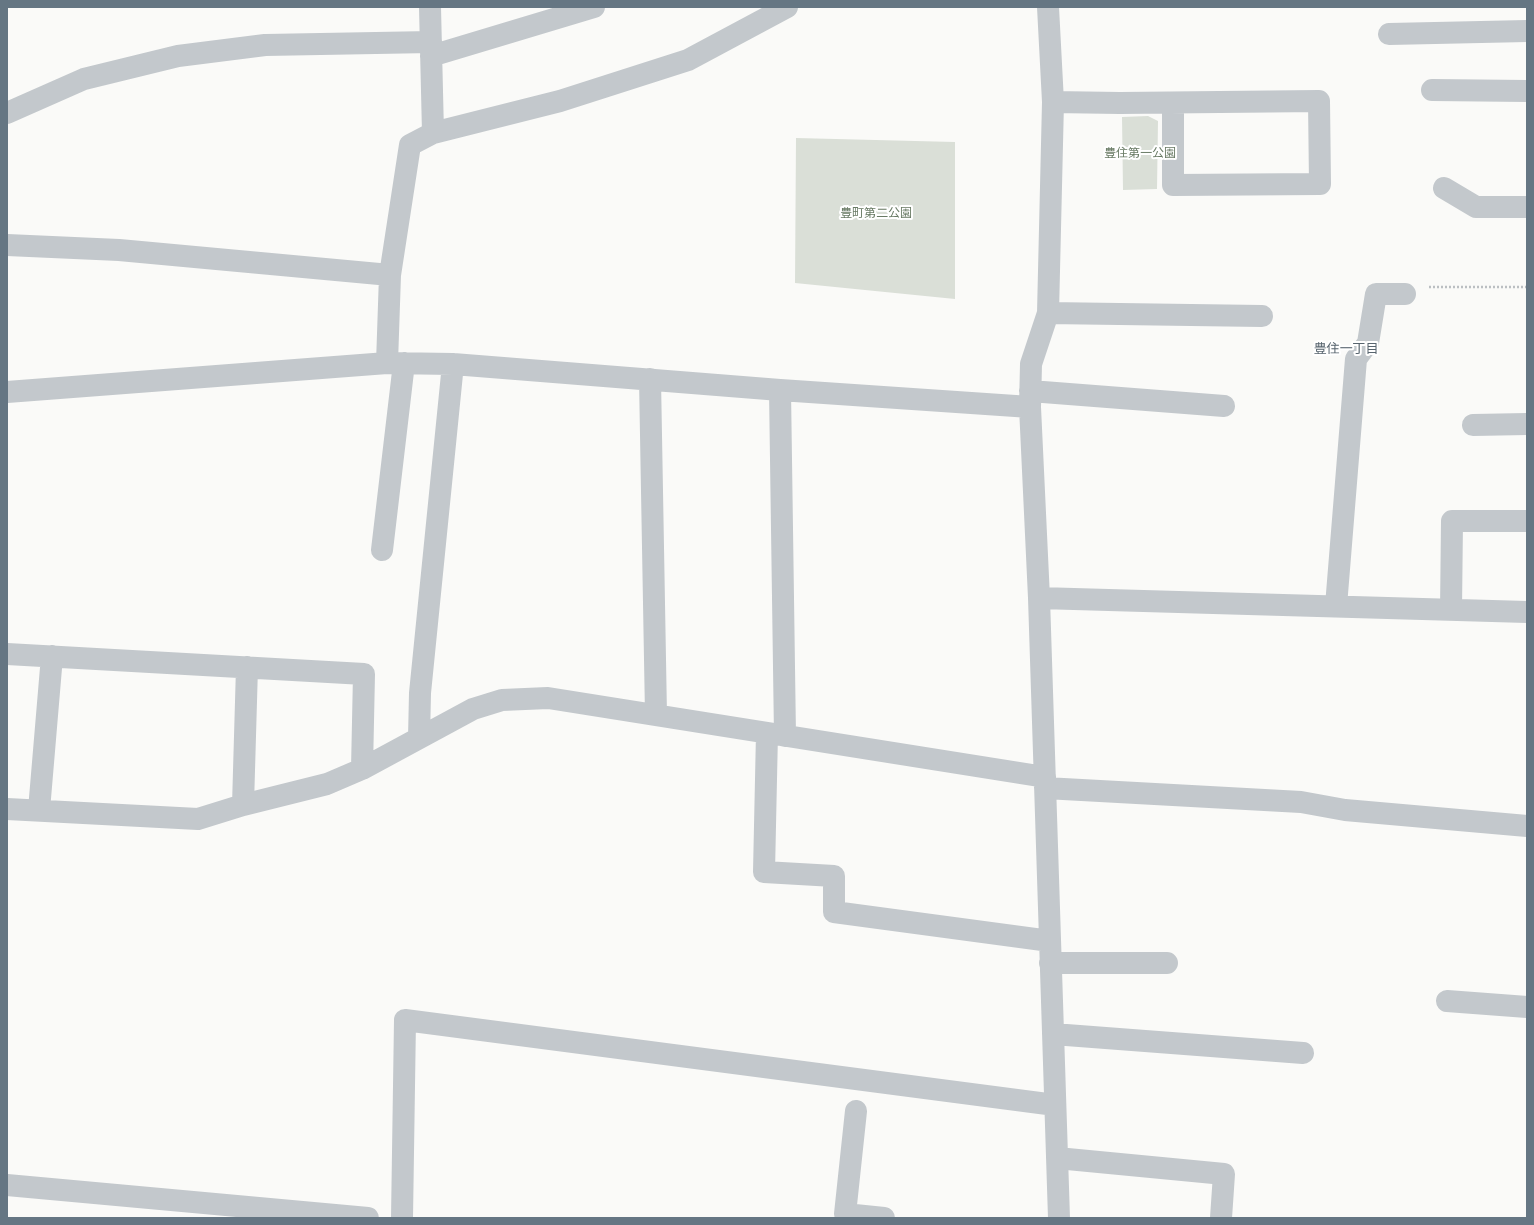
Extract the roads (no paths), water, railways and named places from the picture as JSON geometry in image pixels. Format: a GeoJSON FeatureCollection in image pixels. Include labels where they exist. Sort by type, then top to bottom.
{"type":"FeatureCollection","features":[{"type":"Feature","properties":{"kind":"street"},"geometry":{"type":"LineString","coordinates":[[430,7],[433,133]]}},
{"type":"Feature","properties":{"kind":"street"},"geometry":{"type":"LineString","coordinates":[[7,113],[84,79],[178,56],[265,45],[431,49],[594,7]]}},
{"type":"Feature","properties":{"kind":"street"},"geometry":{"type":"LineString","coordinates":[[382,550],[396,363],[390,276],[410,145],[433,133],[560,101],[688,60],[787,7]]}},
{"type":"Feature","properties":{"kind":"street"},"geometry":{"type":"LineString","coordinates":[[1048,7],[1053,102],[1048,313],[1031,364],[1030,399],[1045,782],[1059,1218]]}},
{"type":"Feature","properties":{"kind":"street"},"geometry":{"type":"LineString","coordinates":[[1389,34],[1527,31]]}},
{"type":"Feature","properties":{"kind":"street"},"geometry":{"type":"LineString","coordinates":[[1432,90],[1527,91]]}},
{"type":"Feature","properties":{"kind":"street"},"geometry":{"type":"LineString","coordinates":[[1053,102],[1173,103],[1319,101],[1320,184],[1172,186],[1173,103]]}},
{"type":"Feature","properties":{"kind":"street"},"geometry":{"type":"LineString","coordinates":[[1444,188],[1476,207],[1527,206]]}},
{"type":"Feature","properties":{"kind":"street"},"geometry":{"type":"LineString","coordinates":[[7,245],[119,250],[390,276]]}},
{"type":"Feature","properties":{"kind":"street"},"geometry":{"type":"LineString","coordinates":[[1336,606],[1356,359],[1368,343],[1376,294],[1405,294]]}},
{"type":"Feature","properties":{"kind":"street"},"geometry":{"type":"LineString","coordinates":[[1048,313],[1262,316]]}},
{"type":"Feature","properties":{"kind":"street"},"geometry":{"type":"LineString","coordinates":[[7,392],[396,363],[453,364],[780,390],[1224,406]]}},
{"type":"Feature","properties":{"kind":"street"},"geometry":{"type":"LineString","coordinates":[[419,738],[420,693],[453,364]]}},
{"type":"Feature","properties":{"kind":"street"},"geometry":{"type":"LineString","coordinates":[[650,379],[656,715]]}},
{"type":"Feature","properties":{"kind":"street"},"geometry":{"type":"LineString","coordinates":[[780,390],[776,735],[764,872],[834,876],[834,912],[1050,941]]}},
{"type":"Feature","properties":{"kind":"street"},"geometry":{"type":"LineString","coordinates":[[1473,425],[1527,424]]}},
{"type":"Feature","properties":{"kind":"street"},"geometry":{"type":"LineString","coordinates":[[1451,610],[1452,521],[1527,521]]}},
{"type":"Feature","properties":{"kind":"street"},"geometry":{"type":"LineString","coordinates":[[1038,598],[1527,612]]}},
{"type":"Feature","properties":{"kind":"street"},"geometry":{"type":"LineString","coordinates":[[7,654],[364,674],[362,769]]}},
{"type":"Feature","properties":{"kind":"street"},"geometry":{"type":"LineString","coordinates":[[39,810],[52,656]]}},
{"type":"Feature","properties":{"kind":"street"},"geometry":{"type":"LineString","coordinates":[[243,805],[247,667]]}},
{"type":"Feature","properties":{"kind":"street"},"geometry":{"type":"LineString","coordinates":[[7,809],[198,819],[243,805],[327,784],[362,769],[473,709],[502,700],[548,698],[776,735],[1045,782],[1301,802],[1345,810],[1527,826]]}},
{"type":"Feature","properties":{"kind":"street"},"geometry":{"type":"LineString","coordinates":[[1050,963],[1167,962]]}},
{"type":"Feature","properties":{"kind":"street"},"geometry":{"type":"LineString","coordinates":[[1448,1001],[1527,1007]]}},
{"type":"Feature","properties":{"kind":"street"},"geometry":{"type":"LineString","coordinates":[[402,1218],[405,1020],[1056,1105]]}},
{"type":"Feature","properties":{"kind":"street"},"geometry":{"type":"LineString","coordinates":[[1053,1034],[1303,1053]]}},
{"type":"Feature","properties":{"kind":"street"},"geometry":{"type":"LineString","coordinates":[[856,1111],[844,1214],[884,1218]]}},
{"type":"Feature","properties":{"kind":"street"},"geometry":{"type":"LineString","coordinates":[[1057,1158],[1224,1174],[1221,1218]]}},
{"type":"Feature","properties":{"kind":"street"},"geometry":{"type":"LineString","coordinates":[[7,1185],[368,1218]]}},
{"type":"Feature","properties":{"kind":"district","name":"豊住一丁目"},"geometry":{"type":"Point","coordinates":[1346,350]}},
{"type":"Feature","properties":{"kind":"park label","name":"豊住第一公園"},"geometry":{"type":"Point","coordinates":[1140,155]}},
{"type":"Feature","properties":{"kind":"park label","name":"豊町第二公園"},"geometry":{"type":"Point","coordinates":[876,215]}}]}
